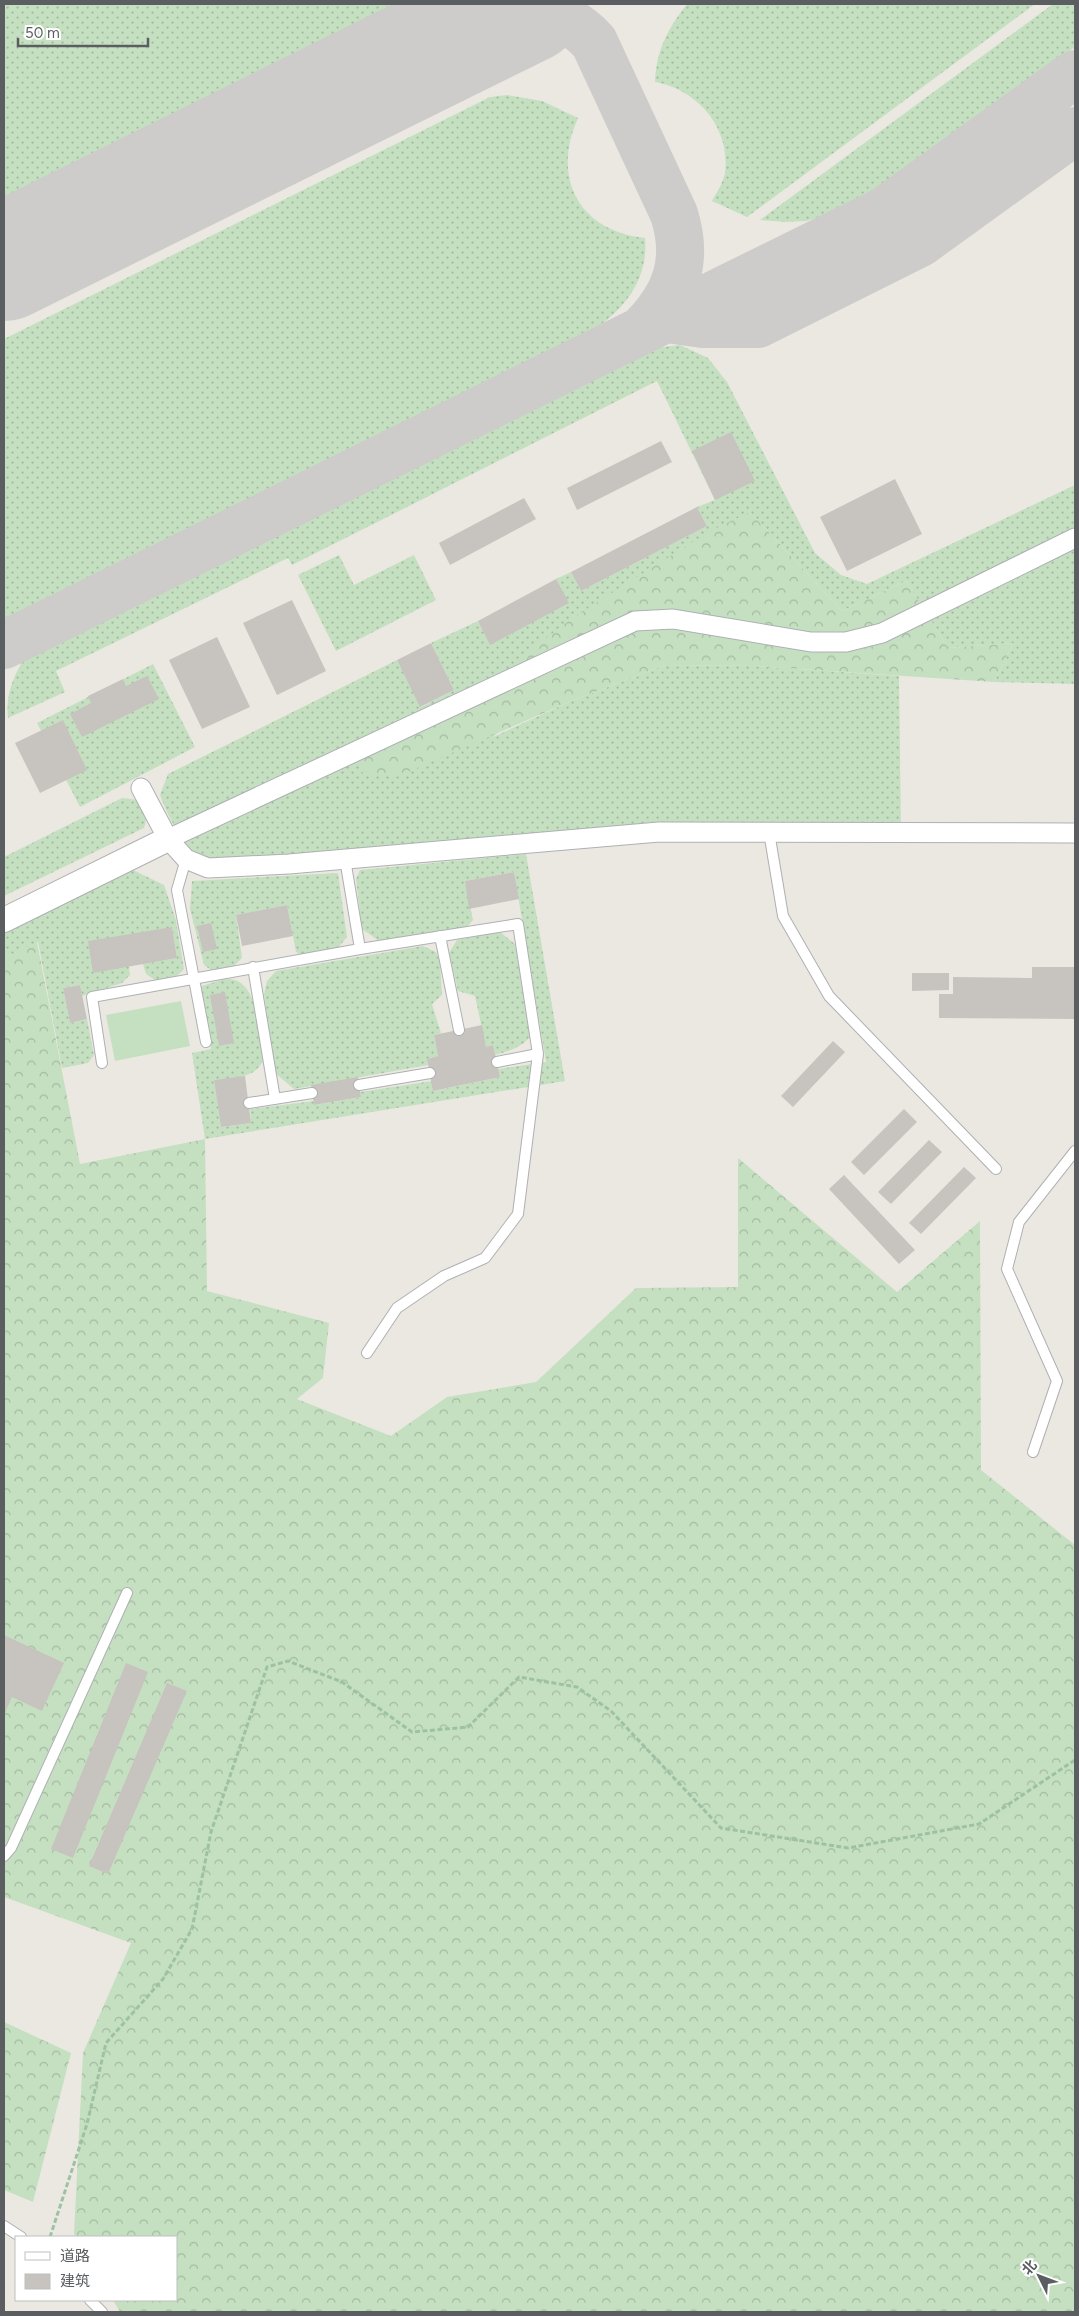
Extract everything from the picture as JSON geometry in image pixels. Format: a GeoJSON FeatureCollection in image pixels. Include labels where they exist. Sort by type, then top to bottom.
{"type":"FeatureCollection","features":[{"type":"Feature","properties":{"kind":"street"},"geometry":{"type":"LineString","coordinates":[[4,920],[168,839],[603,633],[635,621],[673,619],[811,642],[846,642],[882,633],[1075,538]]}},
{"type":"Feature","properties":{"kind":"street"},"geometry":{"type":"LineString","coordinates":[[141,788],[168,839],[186,859],[208,868],[345,859],[659,832],[1075,833]]}},
{"type":"Feature","properties":{"kind":"lane"},"geometry":{"type":"LineString","coordinates":[[769,832],[783,916],[829,996],[996,1169]]}},
{"type":"Feature","properties":{"kind":"lane"},"geometry":{"type":"LineString","coordinates":[[186,859],[177,890],[206,1042]]}},
{"type":"Feature","properties":{"kind":"lane"},"geometry":{"type":"LineString","coordinates":[[345,859],[360,949]]}},
{"type":"Feature","properties":{"kind":"lane"},"geometry":{"type":"LineString","coordinates":[[102,1063],[92,997],[253,967],[518,924],[538,1054],[518,1214],[486,1258],[444,1276],[397,1308],[367,1354]]}},
{"type":"Feature","properties":{"kind":"lane"},"geometry":{"type":"LineString","coordinates":[[440,936],[459,1030]]}},
{"type":"Feature","properties":{"kind":"lane"},"geometry":{"type":"LineString","coordinates":[[253,967],[275,1099]]}},
{"type":"Feature","properties":{"kind":"lane"},"geometry":{"type":"LineString","coordinates":[[497,1062],[538,1054]]}},
{"type":"Feature","properties":{"kind":"lane"},"geometry":{"type":"LineString","coordinates":[[359,1085],[430,1073]]}},
{"type":"Feature","properties":{"kind":"lane"},"geometry":{"type":"LineString","coordinates":[[249,1103],[312,1093]]}},
{"type":"Feature","properties":{"kind":"lane"},"geometry":{"type":"LineString","coordinates":[[1032,1452],[1057,1382],[1007,1269],[1019,1222],[1075,1151]]}},
{"type":"Feature","properties":{"kind":"lane"},"geometry":{"type":"LineString","coordinates":[[4,1856],[11,1848],[128,1593]]}},
{"type":"Feature","properties":{"kind":"lane"},"geometry":{"type":"LineString","coordinates":[[4,2226],[19,2236]]}},
{"type":"Feature","properties":{"kind":"lane"},"geometry":{"type":"LineString","coordinates":[[91,2301],[102,2312]]}},
{"type":"Feature","properties":{"kind":"path"},"geometry":{"type":"LineString","coordinates":[[50,2236],[88,2124],[106,2043],[163,1979],[192,1928],[211,1832],[268,1667],[288,1661],[342,1682],[412,1732],[468,1727],[519,1677],[577,1687],[611,1711],[721,1828],[848,1848],[979,1824],[1075,1760]]}},
{"type":"Feature","properties":{"kind":"green space"},"geometry":{"type":"Polygon","coordinates":[[[4,4],[413,4],[4,204],[4,4]]]}},
{"type":"Feature","properties":{"kind":"green space"},"geometry":{"type":"Polygon","coordinates":[[[687,4],[1035,4],[747,217],[712,201],[725,173],[725,156],[717,126],[697,102],[670,86],[655,82],[658,60],[664,40],[687,4]]]}},
{"type":"Feature","properties":{"kind":"green space"},"geometry":{"type":"Polygon","coordinates":[[[1053,4],[1075,4],[1075,47],[870,195],[826,216],[806,221],[760,220],[1053,4]]]}},
{"type":"Feature","properties":{"kind":"green space"},"geometry":{"type":"Polygon","coordinates":[[[507,95],[542,101],[578,118],[570,140],[568,161],[570,180],[577,198],[588,213],[603,225],[622,233],[645,238],[643,267],[638,280],[632,292],[614,314],[590,332],[4,620],[4,339],[490,97],[507,95]]]}},
{"type":"Feature","properties":{"kind":"green space"},"geometry":{"type":"Polygon","coordinates":[[[680,345],[708,358],[727,382],[815,553],[841,575],[867,584],[1075,485],[1075,684],[994,682],[1013,643],[948,648],[906,581],[842,611],[750,512],[493,737],[569,702],[665,665],[754,666],[899,676],[901,832],[659,832],[208,868],[193,852],[174,825],[160,795],[168,774],[397,660],[421,707],[454,690],[431,643],[478,621],[490,644],[556,579],[571,572],[581,591],[707,526],[697,507],[715,500],[657,381],[292,565],[288,558],[56,671],[65,692],[8,718],[10,690],[20,665],[30,649],[621,358],[655,348],[680,345]]]}},
{"type":"Feature","properties":{"kind":"green space"},"geometry":{"type":"Polygon","coordinates":[[[750,512],[842,611],[906,581],[948,648],[1013,643],[994,682],[754,666],[665,665],[569,702],[401,775],[364,775],[350,748],[506,680],[518,659],[577,615],[710,531],[750,512]]]}},
{"type":"Feature","properties":{"kind":"green space"},"geometry":{"type":"Polygon","coordinates":[[[339,555],[354,585],[414,555],[436,600],[336,651],[298,575],[339,555]]]}},
{"type":"Feature","properties":{"kind":"green space"},"geometry":{"type":"Polygon","coordinates":[[[153,664],[195,747],[80,807],[37,723],[153,664]]]}},
{"type":"Feature","properties":{"kind":"green space"},"geometry":{"type":"Polygon","coordinates":[[[122,798],[139,800],[147,817],[144,828],[4,896],[4,857],[122,798]]]}},
{"type":"Feature","properties":{"kind":"green space"},"geometry":{"type":"Polygon","coordinates":[[[526,854],[565,1081],[205,1139],[192,1053],[211,1049],[200,986],[223,980],[230,979],[240,982],[253,1000],[259,1025],[263,1060],[255,1071],[249,1074],[235,1078],[214,1080],[221,1127],[251,1123],[250,1109],[314,1101],[315,1105],[361,1097],[360,1092],[432,1081],[434,1091],[500,1077],[498,1069],[546,1062],[514,872],[465,881],[473,920],[467,927],[379,941],[362,929],[356,879],[360,870],[526,854]]]}},
{"type":"Feature","properties":{"kind":"green space"},"geometry":{"type":"Polygon","coordinates":[[[131,869],[164,885],[176,920],[184,969],[177,976],[155,980],[146,974],[143,964],[177,958],[172,927],[129,966],[130,975],[122,983],[82,996],[80,985],[63,988],[70,1023],[87,1019],[94,1055],[88,1063],[62,1068],[38,942],[4,958],[4,932],[131,869]]]}},
{"type":"Feature","properties":{"kind":"green space"},"geometry":{"type":"Polygon","coordinates":[[[338,873],[347,937],[338,948],[302,955],[296,952],[287,905],[236,915],[242,958],[234,966],[211,970],[204,965],[190,909],[192,881],[338,873]]]}},
{"type":"Feature","properties":{"kind":"green space"},"geometry":{"type":"Polygon","coordinates":[[[500,932],[515,944],[530,1037],[518,1046],[495,1055],[493,1045],[486,1047],[475,996],[458,991],[449,953],[457,940],[500,932]]]}},
{"type":"Feature","properties":{"kind":"green space"},"geometry":{"type":"Polygon","coordinates":[[[37,942],[80,1164],[205,1139],[207,1291],[329,1323],[323,1378],[297,1399],[391,1436],[447,1397],[536,1382],[636,1288],[738,1287],[738,1158],[897,1292],[980,1221],[981,1470],[1075,1545],[1075,2312],[120,2312],[114,2301],[178,2301],[178,2236],[75,2236],[74,2234],[83,2053],[131,1943],[4,1897],[4,958],[37,942]]]}},
{"type":"Feature","properties":{"kind":"green space"},"geometry":{"type":"Polygon","coordinates":[[[423,946],[436,952],[440,962],[442,995],[432,1004],[441,1033],[434,1035],[438,1056],[427,1059],[428,1065],[294,1089],[275,1073],[264,994],[267,981],[276,971],[423,946]]]}},
{"type":"Feature","properties":{"kind":"green space"},"geometry":{"type":"Polygon","coordinates":[[[181,1001],[190,1046],[115,1061],[106,1015],[181,1001]]]}},
{"type":"Feature","properties":{"kind":"green space"},"geometry":{"type":"Polygon","coordinates":[[[4,2022],[71,2053],[33,2202],[4,2190],[4,2022]]]}},
{"type":"Feature","properties":{"kind":"building"},"geometry":{"type":"Polygon","coordinates":[[[731,432],[755,481],[715,500],[692,451],[731,432]]]}},
{"type":"Feature","properties":{"kind":"building"},"geometry":{"type":"Polygon","coordinates":[[[661,441],[672,462],[577,510],[567,488],[661,441]]]}},
{"type":"Feature","properties":{"kind":"building"},"geometry":{"type":"Polygon","coordinates":[[[895,479],[922,534],[847,571],[820,517],[895,479]]]}},
{"type":"Feature","properties":{"kind":"building"},"geometry":{"type":"Polygon","coordinates":[[[524,498],[536,519],[450,565],[439,543],[524,498]]]}},
{"type":"Feature","properties":{"kind":"building"},"geometry":{"type":"Polygon","coordinates":[[[697,507],[707,526],[581,591],[571,572],[697,507]]]}},
{"type":"Feature","properties":{"kind":"building"},"geometry":{"type":"Polygon","coordinates":[[[556,579],[569,603],[490,645],[478,621],[556,579]]]}},
{"type":"Feature","properties":{"kind":"building"},"geometry":{"type":"Polygon","coordinates":[[[292,600],[326,671],[277,695],[243,623],[292,600]]]}},
{"type":"Feature","properties":{"kind":"building"},"geometry":{"type":"Polygon","coordinates":[[[217,637],[250,707],[202,729],[169,660],[217,637]]]}},
{"type":"Feature","properties":{"kind":"building"},"geometry":{"type":"Polygon","coordinates":[[[431,643],[454,690],[420,707],[397,660],[431,643]]]}},
{"type":"Feature","properties":{"kind":"building"},"geometry":{"type":"Polygon","coordinates":[[[147,676],[159,699],[82,737],[70,714],[91,703],[88,696],[123,679],[126,686],[147,676]]]}},
{"type":"Feature","properties":{"kind":"building"},"geometry":{"type":"Polygon","coordinates":[[[63,720],[87,770],[40,793],[15,743],[63,720]]]}},
{"type":"Feature","properties":{"kind":"building"},"geometry":{"type":"Polygon","coordinates":[[[514,872],[519,899],[469,909],[465,881],[514,872]]]}},
{"type":"Feature","properties":{"kind":"building"},"geometry":{"type":"Polygon","coordinates":[[[287,905],[293,936],[242,946],[236,915],[287,905]]]}},
{"type":"Feature","properties":{"kind":"building"},"geometry":{"type":"Polygon","coordinates":[[[211,923],[217,949],[203,952],[197,926],[211,923]]]}},
{"type":"Feature","properties":{"kind":"building"},"geometry":{"type":"Polygon","coordinates":[[[172,927],[177,958],[93,973],[88,941],[172,927]]]}},
{"type":"Feature","properties":{"kind":"building"},"geometry":{"type":"Polygon","coordinates":[[[1032,967],[1075,967],[1075,1019],[939,1018],[939,994],[953,994],[953,977],[1032,978],[1032,967]]]}},
{"type":"Feature","properties":{"kind":"building"},"geometry":{"type":"Polygon","coordinates":[[[912,973],[949,973],[949,990],[912,991],[912,973]]]}},
{"type":"Feature","properties":{"kind":"building"},"geometry":{"type":"Polygon","coordinates":[[[80,985],[87,1019],[70,1023],[63,988],[80,985]]]}},
{"type":"Feature","properties":{"kind":"building"},"geometry":{"type":"Polygon","coordinates":[[[225,992],[234,1043],[219,1046],[210,995],[225,992]]]}},
{"type":"Feature","properties":{"kind":"building"},"geometry":{"type":"Polygon","coordinates":[[[482,1025],[486,1047],[493,1045],[500,1077],[433,1091],[427,1059],[438,1056],[434,1035],[482,1025]]]}},
{"type":"Feature","properties":{"kind":"building"},"geometry":{"type":"Polygon","coordinates":[[[833,1041],[845,1052],[793,1107],[781,1096],[833,1041]]]}},
{"type":"Feature","properties":{"kind":"building"},"geometry":{"type":"Polygon","coordinates":[[[245,1076],[251,1123],[221,1127],[214,1080],[245,1076]]]}},
{"type":"Feature","properties":{"kind":"building"},"geometry":{"type":"Polygon","coordinates":[[[358,1077],[361,1097],[314,1105],[311,1085],[358,1077]]]}},
{"type":"Feature","properties":{"kind":"building"},"geometry":{"type":"Polygon","coordinates":[[[904,1109],[917,1122],[864,1175],[851,1162],[904,1109]]]}},
{"type":"Feature","properties":{"kind":"building"},"geometry":{"type":"Polygon","coordinates":[[[929,1140],[942,1152],[891,1204],[878,1192],[929,1140]]]}},
{"type":"Feature","properties":{"kind":"building"},"geometry":{"type":"Polygon","coordinates":[[[964,1167],[976,1178],[921,1234],[909,1223],[964,1167]]]}},
{"type":"Feature","properties":{"kind":"building"},"geometry":{"type":"Polygon","coordinates":[[[844,1175],[915,1250],[899,1264],[829,1189],[844,1175]]]}},
{"type":"Feature","properties":{"kind":"building"},"geometry":{"type":"Polygon","coordinates":[[[4,1635],[64,1663],[42,1711],[12,1697],[4,1715],[4,1635]]]}},
{"type":"Feature","properties":{"kind":"building"},"geometry":{"type":"Polygon","coordinates":[[[126,1663],[148,1672],[73,1858],[51,1849],[126,1663]]]}},
{"type":"Feature","properties":{"kind":"building"},"geometry":{"type":"Polygon","coordinates":[[[167,1683],[187,1691],[108,1874],[89,1866],[167,1683]]]}},
{"type":"Feature","properties":{"kind":"taxiway"},"geometry":{"type":"LineString","coordinates":[[521,6],[561,18],[577,27],[594,42],[674,214],[680,247],[676,277],[671,291],[663,304],[642,330]]}},
{"type":"Feature","properties":{"kind":"taxiway"},"geometry":{"type":"LineString","coordinates":[[4,645],[884,211],[1075,74]]}},
{"type":"Feature","properties":{"kind":"taxiway"},"geometry":{"type":"LineString","coordinates":[[667,319],[703,324],[758,324],[920,243],[1075,131]]}},
{"type":"Feature","properties":{"kind":"runway"},"geometry":{"type":"LineString","coordinates":[[4,262],[526,4]]}}]}
